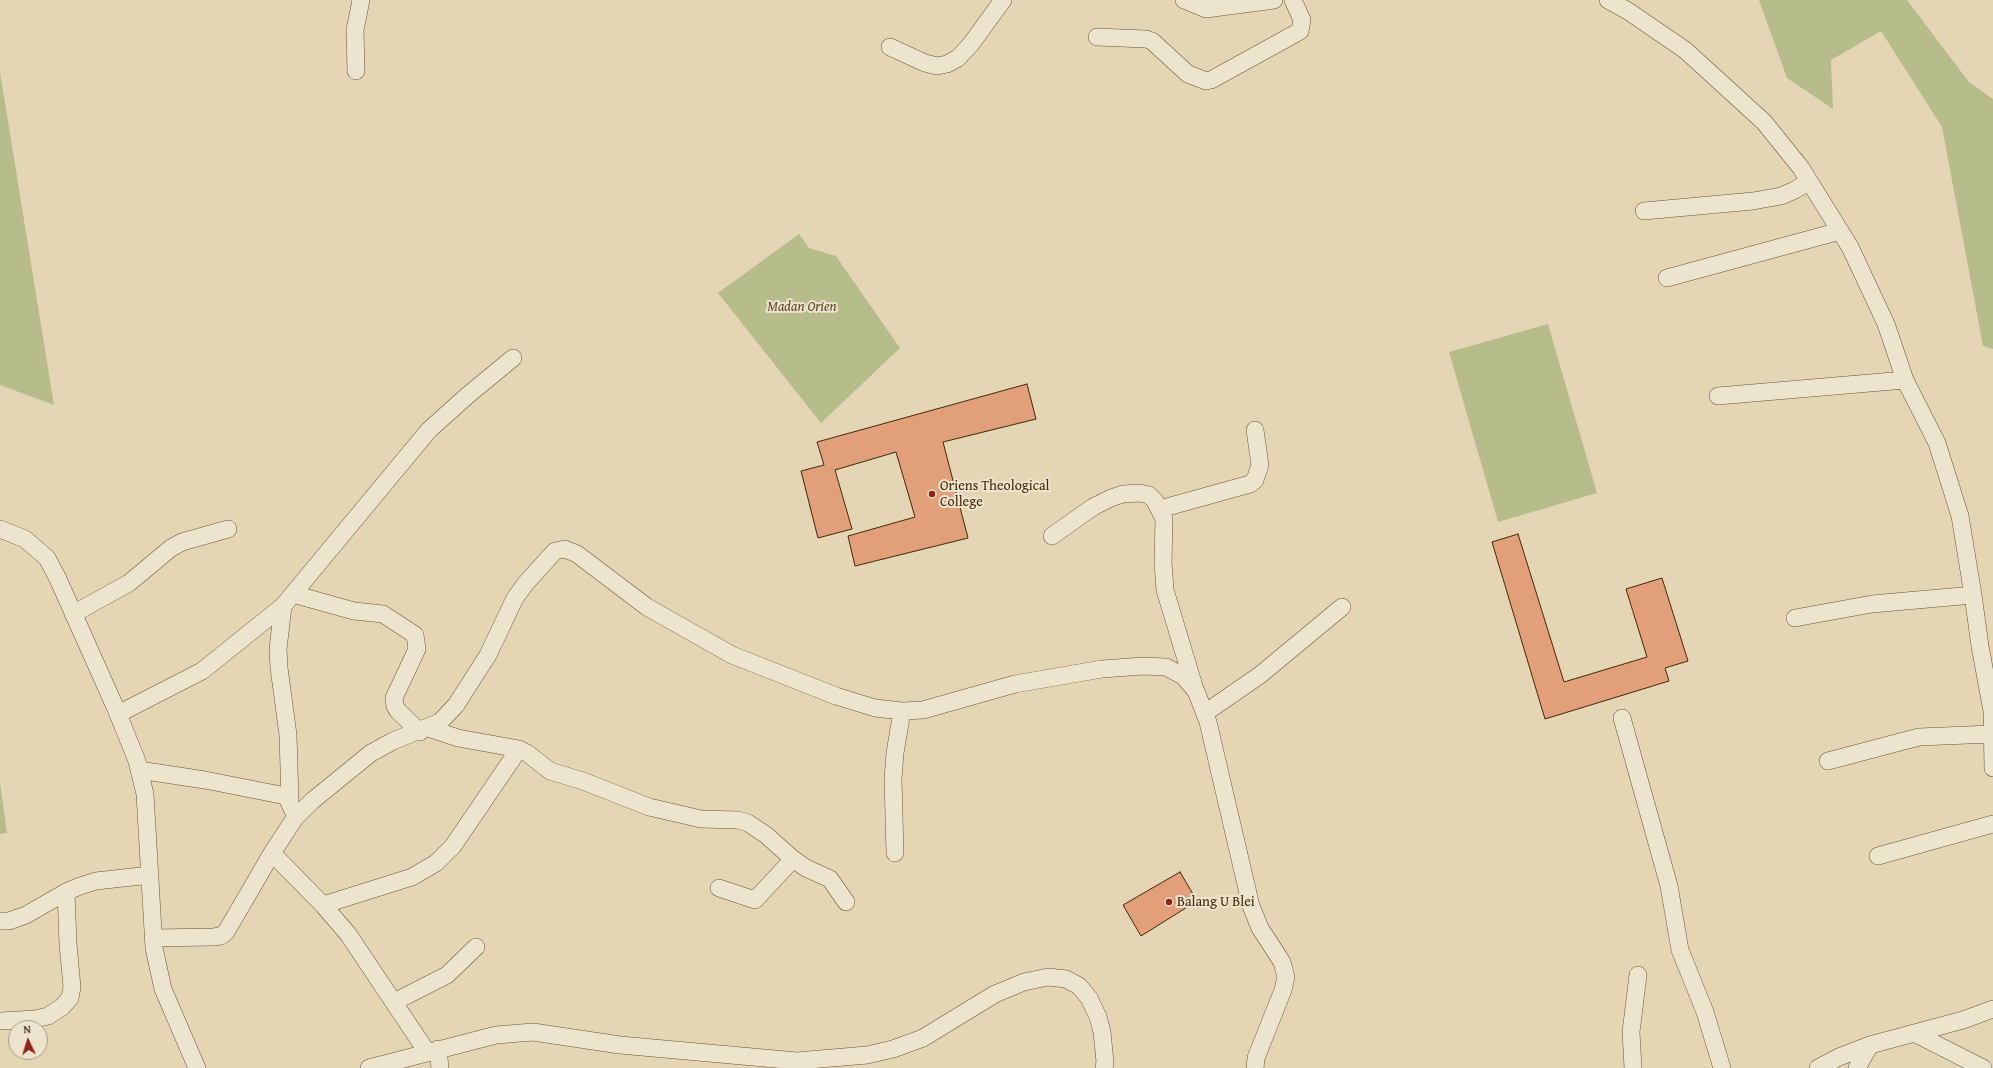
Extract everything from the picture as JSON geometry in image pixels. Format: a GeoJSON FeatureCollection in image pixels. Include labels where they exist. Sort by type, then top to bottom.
{"type":"FeatureCollection","features":[{"type":"Feature","properties":{"kind":"street"},"geometry":{"type":"LineString","coordinates":[[356,71],[355,30],[361,0]]}},
{"type":"Feature","properties":{"kind":"street"},"geometry":{"type":"LineString","coordinates":[[890,47],[925,63],[938,66],[947,64],[958,58],[971,44],[1003,0]]}},
{"type":"Feature","properties":{"kind":"street"},"geometry":{"type":"LineString","coordinates":[[1184,0],[1206,9],[1274,0]]}},
{"type":"Feature","properties":{"kind":"street"},"geometry":{"type":"LineString","coordinates":[[1097,37],[1146,38],[1152,41],[1188,74],[1201,80],[1211,80],[1300,31],[1302,20],[1293,0]]}},
{"type":"Feature","properties":{"kind":"street"},"geometry":{"type":"LineString","coordinates":[[1608,0],[1628,11],[1685,50],[1764,122],[1809,181],[1850,246],[1886,324],[1905,380],[1937,443],[1960,516],[1980,646],[1992,711],[1993,768]]}},
{"type":"Feature","properties":{"kind":"street"},"geometry":{"type":"LineString","coordinates":[[1644,211],[1781,196],[1795,190],[1809,181]]}},
{"type":"Feature","properties":{"kind":"street"},"geometry":{"type":"LineString","coordinates":[[1668,278],[1840,231]]}},
{"type":"Feature","properties":{"kind":"street"},"geometry":{"type":"LineString","coordinates":[[118,714],[202,671],[288,600],[429,430],[513,358]]}},
{"type":"Feature","properties":{"kind":"street"},"geometry":{"type":"LineString","coordinates":[[1718,396],[1905,380]]}},
{"type":"Feature","properties":{"kind":"street"},"geometry":{"type":"LineString","coordinates":[[1160,509],[1250,484],[1255,480],[1260,465],[1255,430]]}},
{"type":"Feature","properties":{"kind":"street"},"geometry":{"type":"LineString","coordinates":[[1052,536],[1093,507],[1124,494],[1140,493],[1149,495],[1160,509],[1164,519],[1163,563],[1165,590],[1218,758],[1251,906],[1260,928],[1282,962],[1286,977],[1284,990],[1256,1058],[1255,1068]]}},
{"type":"Feature","properties":{"kind":"street"},"geometry":{"type":"LineString","coordinates":[[0,529],[25,539],[47,558],[74,614],[118,714],[139,770],[145,794],[154,948],[164,989],[197,1068]]}},
{"type":"Feature","properties":{"kind":"street"},"geometry":{"type":"LineString","coordinates":[[74,614],[129,583],[171,548],[182,542],[228,529]]}},
{"type":"Feature","properties":{"kind":"street"},"geometry":{"type":"LineString","coordinates":[[154,938],[221,936],[226,932],[272,853],[295,818],[312,801],[371,753],[393,741],[424,730],[440,722],[456,705],[488,655],[515,598],[526,583],[555,552],[565,549],[577,554],[647,607],[732,654],[836,696],[875,708],[902,711],[923,710],[1028,682],[1102,669],[1143,666],[1166,667],[1183,676],[1196,690]]}},
{"type":"Feature","properties":{"kind":"street"},"geometry":{"type":"LineString","coordinates":[[1795,618],[1872,604],[1973,595]]}},
{"type":"Feature","properties":{"kind":"street"},"geometry":{"type":"LineString","coordinates":[[288,600],[354,612],[383,614],[415,635],[417,649],[394,698],[395,706],[398,711],[424,730],[519,749],[527,753],[550,771],[583,781],[649,807],[700,820],[738,820],[748,823],[766,835],[793,859],[806,868],[830,879],[846,902]]}},
{"type":"Feature","properties":{"kind":"street"},"geometry":{"type":"LineString","coordinates":[[288,600],[278,649],[279,668],[288,735],[290,801],[295,818]]}},
{"type":"Feature","properties":{"kind":"street"},"geometry":{"type":"LineString","coordinates":[[1205,713],[1260,675],[1342,607]]}},
{"type":"Feature","properties":{"kind":"street"},"geometry":{"type":"LineString","coordinates":[[895,853],[893,779],[895,753],[902,711]]}},
{"type":"Feature","properties":{"kind":"street"},"geometry":{"type":"LineString","coordinates":[[1622,718],[1669,886],[1680,950],[1705,1012],[1722,1068]]}},
{"type":"Feature","properties":{"kind":"street"},"geometry":{"type":"LineString","coordinates":[[1828,761],[1919,737],[1992,734]]}},
{"type":"Feature","properties":{"kind":"street"},"geometry":{"type":"LineString","coordinates":[[323,905],[412,877],[436,863],[453,846],[519,749]]}},
{"type":"Feature","properties":{"kind":"street"},"geometry":{"type":"LineString","coordinates":[[139,770],[205,780],[281,795],[290,801]]}},
{"type":"Feature","properties":{"kind":"street"},"geometry":{"type":"LineString","coordinates":[[1878,856],[1993,824]]}},
{"type":"Feature","properties":{"kind":"street"},"geometry":{"type":"LineString","coordinates":[[272,853],[323,905],[348,934],[394,1002],[433,1051],[440,1068]]}},
{"type":"Feature","properties":{"kind":"street"},"geometry":{"type":"LineString","coordinates":[[719,888],[750,900],[757,899],[793,859]]}},
{"type":"Feature","properties":{"kind":"street"},"geometry":{"type":"LineString","coordinates":[[0,922],[10,921],[26,915],[66,892],[96,881],[150,875]]}},
{"type":"Feature","properties":{"kind":"street"},"geometry":{"type":"LineString","coordinates":[[1,1021],[35,1019],[48,1016],[62,1008],[70,998],[72,987],[68,944],[66,892]]}},
{"type":"Feature","properties":{"kind":"street"},"geometry":{"type":"LineString","coordinates":[[394,1002],[447,975],[476,947]]}},
{"type":"Feature","properties":{"kind":"street"},"geometry":{"type":"LineString","coordinates":[[1633,1068],[1631,1032],[1638,975]]}},
{"type":"Feature","properties":{"kind":"street"},"geometry":{"type":"LineString","coordinates":[[369,1068],[496,1035],[533,1032],[620,1045],[797,1064],[861,1056],[893,1049],[924,1038],[995,994],[1024,982],[1048,977],[1066,979],[1079,986],[1089,998],[1098,1016],[1102,1032],[1105,1062],[1104,1068]]}},
{"type":"Feature","properties":{"kind":"street"},"geometry":{"type":"LineString","coordinates":[[1818,1068],[1839,1057],[1870,1045],[1993,1009]]}},
{"type":"Feature","properties":{"kind":"street"},"geometry":{"type":"LineString","coordinates":[[1914,1033],[1983,1068]]}},
{"type":"Feature","properties":{"kind":"street"},"geometry":{"type":"LineString","coordinates":[[1857,1068],[1870,1045]]}},
{"type":"Feature","properties":{"kind":"green space"},"geometry":{"type":"Polygon","coordinates":[[[1759,0],[1907,0],[1969,82],[1993,99],[1993,349],[1983,346],[1942,127],[1881,31],[1831,60],[1833,109],[1787,78],[1759,0]]]}},
{"type":"Feature","properties":{"kind":"green space"},"geometry":{"type":"Polygon","coordinates":[[[0,72],[54,405],[0,385],[0,72]]]}},
{"type":"Feature","properties":{"kind":"green space","name":"Madan Orien"},"geometry":{"type":"Polygon","coordinates":[[[799,234],[809,248],[836,256],[900,348],[821,423],[718,293],[799,234]]]}},
{"type":"Feature","properties":{"kind":"green space"},"geometry":{"type":"Polygon","coordinates":[[[1548,324],[1597,493],[1498,522],[1449,352],[1548,324]]]}},
{"type":"Feature","properties":{"kind":"green space"},"geometry":{"type":"Polygon","coordinates":[[[0,783],[7,833],[0,834],[0,783]]]}},
{"type":"Feature","properties":{"kind":"building","name":"Oriens Theological College"},"geometry":{"type":"Polygon","coordinates":[[[1027,384],[1036,419],[943,442],[968,538],[855,566],[848,536],[915,517],[896,452],[835,470],[852,529],[818,538],[801,471],[824,465],[817,442],[1027,384]]]}},
{"type":"Feature","properties":{"kind":"building"},"geometry":{"type":"Polygon","coordinates":[[[1518,534],[1564,682],[1647,657],[1626,589],[1662,578],[1688,661],[1665,668],[1669,681],[1545,719],[1492,542],[1518,534]]]}},
{"type":"Feature","properties":{"kind":"building"},"geometry":{"type":"Polygon","coordinates":[[[1180,872],[1197,901],[1141,936],[1123,905],[1180,872]]]}},
{"type":"Feature","properties":{"kind":"place","name":"Oriens Theological College"},"geometry":{"type":"Point","coordinates":[932,494]}},
{"type":"Feature","properties":{"kind":"place","name":"Balang U Blei"},"geometry":{"type":"Point","coordinates":[1169,902]}}]}
